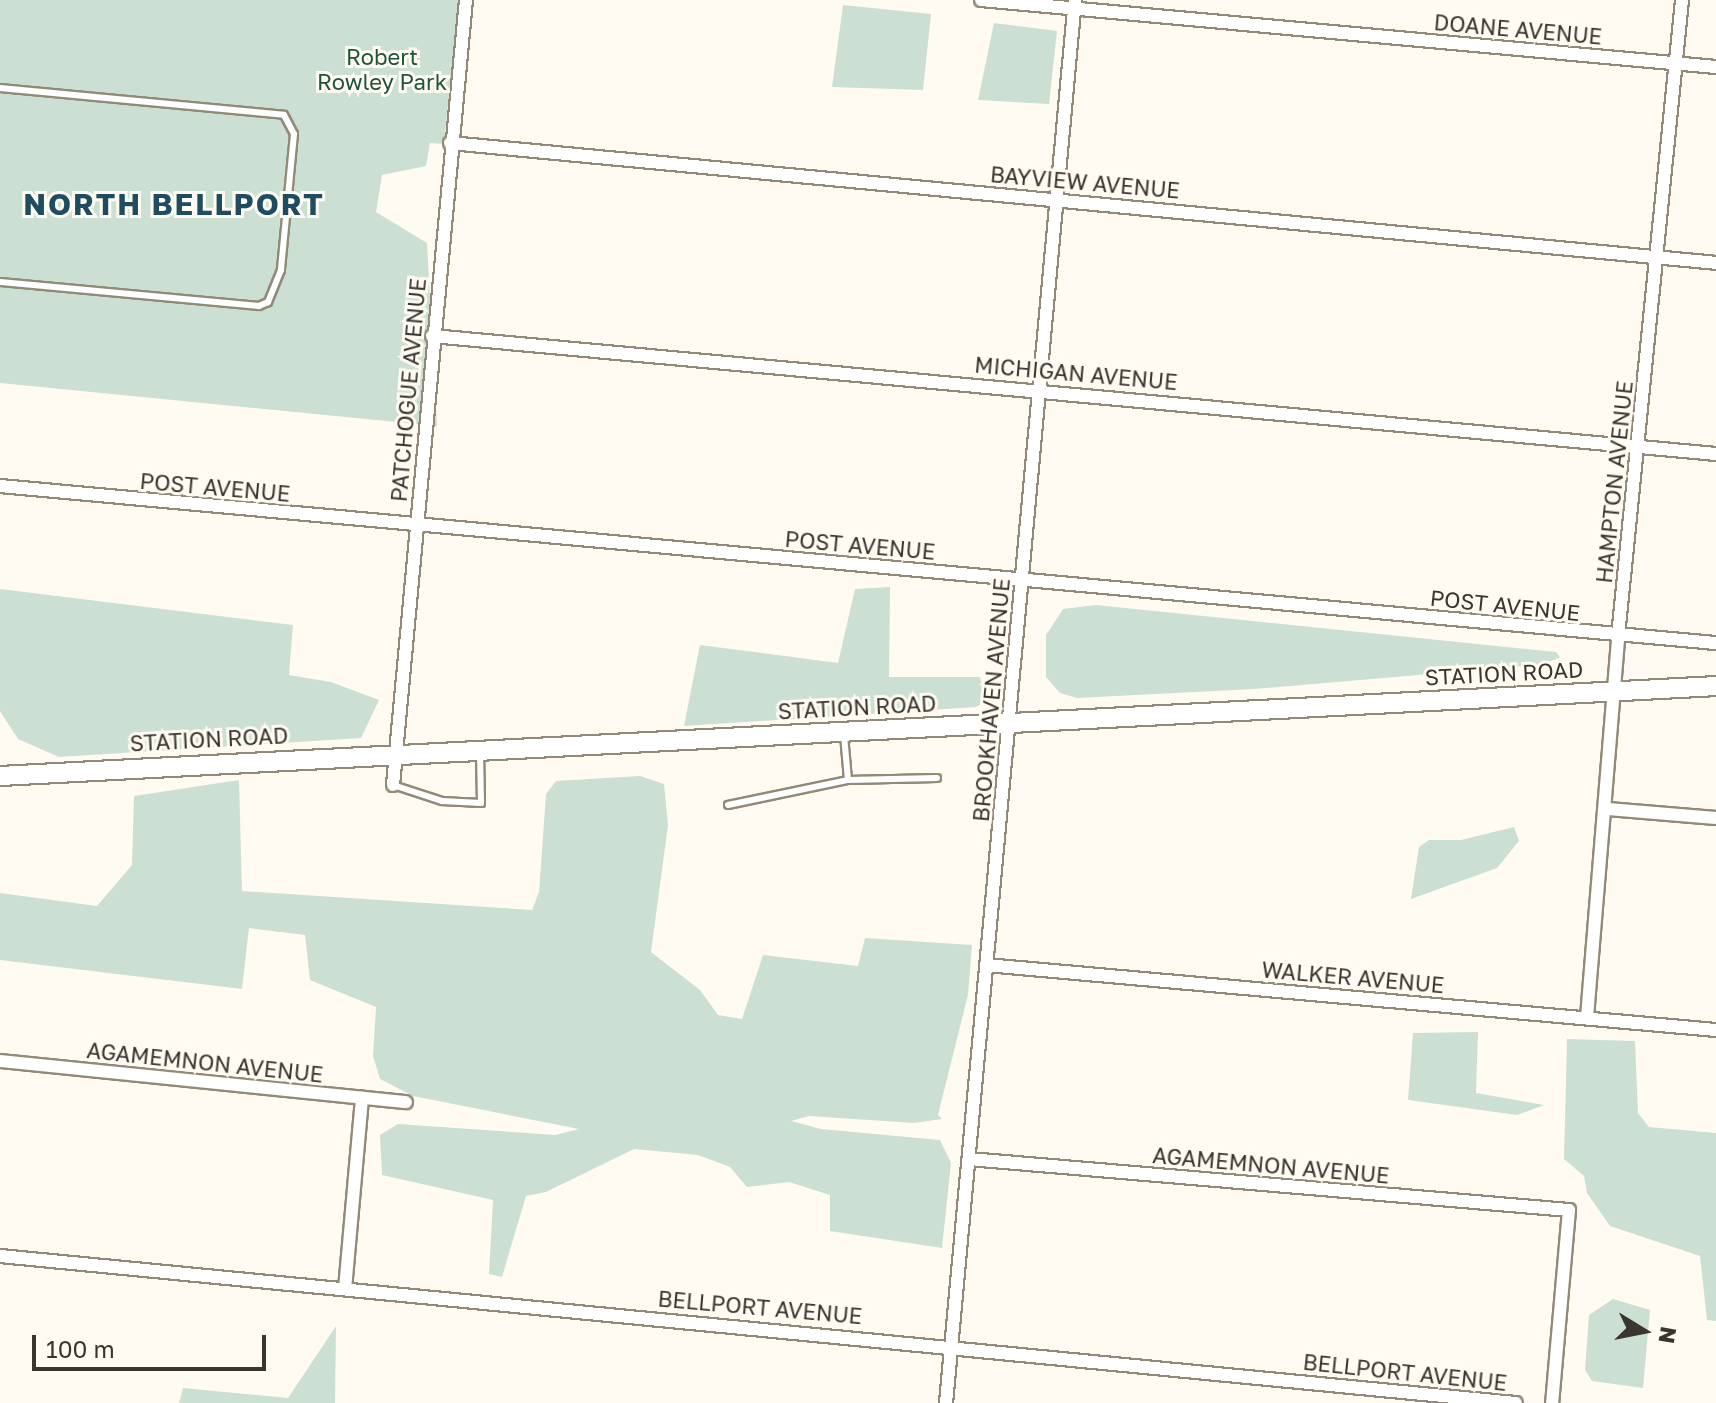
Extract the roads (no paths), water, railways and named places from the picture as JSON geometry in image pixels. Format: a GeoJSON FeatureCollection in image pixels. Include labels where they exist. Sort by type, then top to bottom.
{"type":"FeatureCollection","features":[{"type":"Feature","properties":{"kind":"main road","name":"STATION ROAD"},"geometry":{"type":"LineString","coordinates":[[0,776],[1716,686]]}},
{"type":"Feature","properties":{"kind":"street","name":"PATCHOGUE AVENUE"},"geometry":{"type":"LineString","coordinates":[[393,785],[432,336],[466,0]]}},
{"type":"Feature","properties":{"kind":"street","name":"DOANE AVENUE"},"geometry":{"type":"LineString","coordinates":[[981,0],[1074,4],[1716,67]]}},
{"type":"Feature","properties":{"kind":"street","name":"HAMPTON AVENUE"},"geometry":{"type":"LineString","coordinates":[[1587,1017],[1608,809],[1618,636],[1682,0]]}},
{"type":"Feature","properties":{"kind":"street","name":"BROOKHAVEN AVENUE"},"geometry":{"type":"LineString","coordinates":[[946,1403],[1074,4]]}},
{"type":"Feature","properties":{"kind":"street","name":"BAYVIEW AVENUE"},"geometry":{"type":"LineString","coordinates":[[450,143],[1716,263]]}},
{"type":"Feature","properties":{"kind":"street","name":"MICHIGAN AVENUE"},"geometry":{"type":"LineString","coordinates":[[432,336],[1039,389],[1716,454]]}},
{"type":"Feature","properties":{"kind":"street","name":"POST AVENUE"},"geometry":{"type":"LineString","coordinates":[[0,486],[416,527],[1022,578],[1716,643]]}},
{"type":"Feature","properties":{"kind":"street"},"geometry":{"type":"LineString","coordinates":[[1608,809],[1716,818]]}},
{"type":"Feature","properties":{"kind":"street","name":"WALKER AVENUE"},"geometry":{"type":"LineString","coordinates":[[986,965],[1716,1030]]}},
{"type":"Feature","properties":{"kind":"street","name":"AGAMEMNON AVENUE"},"geometry":{"type":"LineString","coordinates":[[0,1061],[406,1102]]}},
{"type":"Feature","properties":{"kind":"street"},"geometry":{"type":"LineString","coordinates":[[345,1289],[362,1098]]}},
{"type":"Feature","properties":{"kind":"street","name":"AGAMEMNON AVENUE"},"geometry":{"type":"LineString","coordinates":[[969,1159],[1569,1210],[1552,1403]]}},
{"type":"Feature","properties":{"kind":"street","name":"BELLPORT AVENUE"},"geometry":{"type":"LineString","coordinates":[[0,1256],[952,1345],[1516,1403]]}},
{"type":"Feature","properties":{"kind":"lane"},"geometry":{"type":"LineString","coordinates":[[0,88],[284,115],[294,134],[281,270],[268,302],[259,306],[0,282]]}},
{"type":"Feature","properties":{"kind":"lane"},"geometry":{"type":"LineString","coordinates":[[843,732],[848,780]]}},
{"type":"Feature","properties":{"kind":"lane"},"geometry":{"type":"LineString","coordinates":[[393,785],[442,801],[481,803],[479,749]]}},
{"type":"Feature","properties":{"kind":"lane"},"geometry":{"type":"LineString","coordinates":[[728,805],[848,780],[937,778]]}},
{"type":"Feature","properties":{"kind":"district","name":"NORTH BELLPORT"},"geometry":{"type":"Point","coordinates":[174,204]}},
{"type":"Feature","properties":{"kind":"park label","name":"Robert Rowley Park"},"geometry":{"type":"Point","coordinates":[382,68]}}]}
